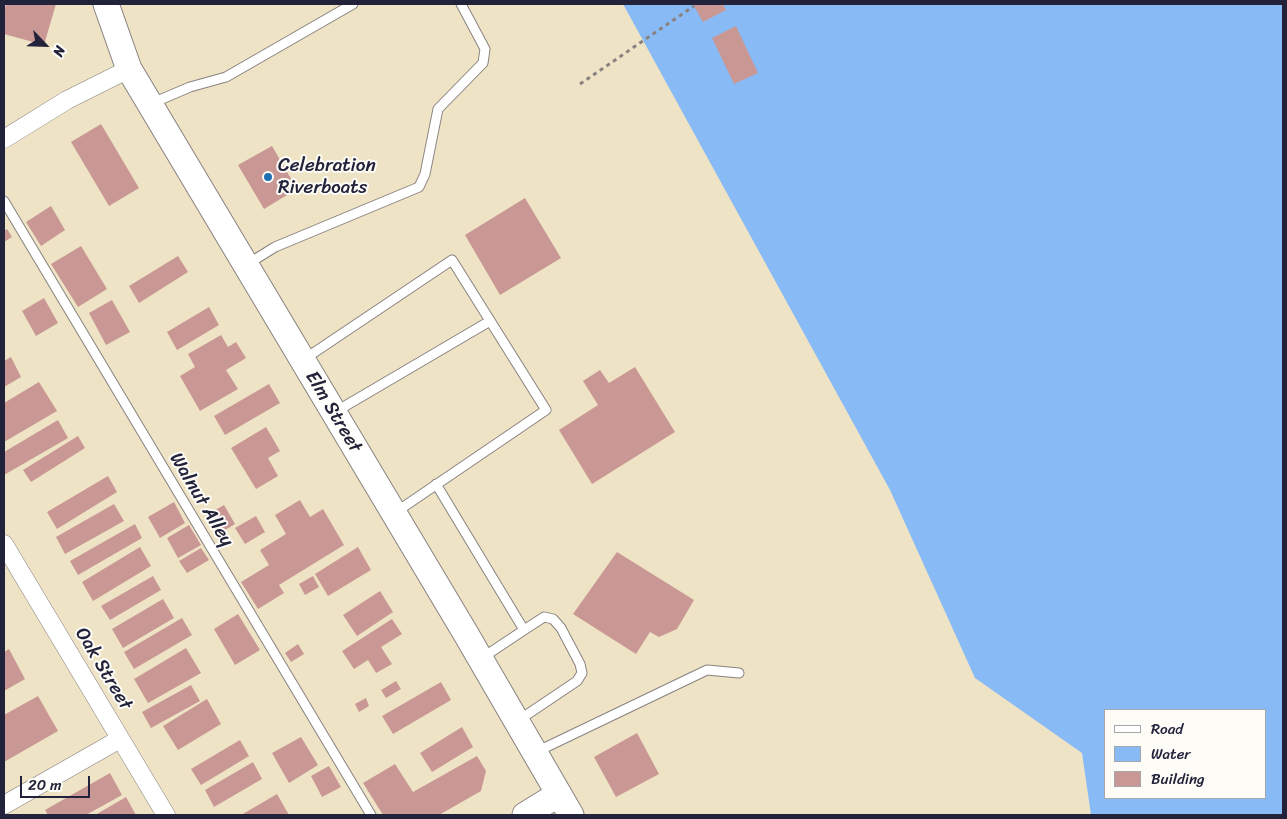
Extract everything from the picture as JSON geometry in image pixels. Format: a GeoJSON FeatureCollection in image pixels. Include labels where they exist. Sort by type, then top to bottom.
{"type":"FeatureCollection","features":[{"type":"Feature","properties":{"kind":"main road","name":"Elm Street"},"geometry":{"type":"LineString","coordinates":[[106,4],[129,69],[394,513],[565,805]]}},
{"type":"Feature","properties":{"kind":"main road"},"geometry":{"type":"LineString","coordinates":[[526,815],[565,805]]}},
{"type":"Feature","properties":{"kind":"street"},"geometry":{"type":"LineString","coordinates":[[4,139],[67,100],[129,69]]}},
{"type":"Feature","properties":{"kind":"street","name":"Oak Street"},"geometry":{"type":"LineString","coordinates":[[4,544],[166,815]]}},
{"type":"Feature","properties":{"kind":"street"},"geometry":{"type":"LineString","coordinates":[[4,805],[120,738]]}},
{"type":"Feature","properties":{"kind":"lane"},"geometry":{"type":"LineString","coordinates":[[150,104],[190,88],[226,77],[353,4]]}},
{"type":"Feature","properties":{"kind":"lane"},"geometry":{"type":"LineString","coordinates":[[246,265],[275,247],[419,187],[425,174],[438,109],[484,63],[485,49],[461,4]]}},
{"type":"Feature","properties":{"kind":"lane","name":"Walnut Alley"},"geometry":{"type":"LineString","coordinates":[[4,201],[371,815]]}},
{"type":"Feature","properties":{"kind":"lane"},"geometry":{"type":"LineString","coordinates":[[303,361],[452,260],[546,410],[394,513]]}},
{"type":"Feature","properties":{"kind":"lane"},"geometry":{"type":"LineString","coordinates":[[334,412],[490,321]]}},
{"type":"Feature","properties":{"kind":"lane"},"geometry":{"type":"LineString","coordinates":[[436,484],[524,630]]}},
{"type":"Feature","properties":{"kind":"lane"},"geometry":{"type":"LineString","coordinates":[[480,659],[544,618],[553,619],[561,628],[580,664],[582,673],[577,681],[516,722]]}},
{"type":"Feature","properties":{"kind":"lane"},"geometry":{"type":"LineString","coordinates":[[534,753],[707,670],[739,673]]}},
{"type":"Feature","properties":{"kind":"path"},"geometry":{"type":"LineString","coordinates":[[580,84],[694,6]]}},
{"type":"Feature","properties":{"kind":"water"},"geometry":{"type":"Polygon","coordinates":[[[623,4],[1283,4],[1283,815],[1091,815],[1082,753],[975,678],[890,490],[623,4]]]}},
{"type":"Feature","properties":{"kind":"building"},"geometry":{"type":"Polygon","coordinates":[[[6,4],[56,4],[44,45],[4,34],[6,4]]]}},
{"type":"Feature","properties":{"kind":"building"},"geometry":{"type":"Polygon","coordinates":[[[693,4],[723,4],[726,10],[703,22],[693,4]]]}},
{"type":"Feature","properties":{"kind":"building"},"geometry":{"type":"Polygon","coordinates":[[[736,26],[758,73],[734,84],[712,38],[736,26]]]}},
{"type":"Feature","properties":{"kind":"building"},"geometry":{"type":"Polygon","coordinates":[[[101,124],[139,188],[109,206],[71,142],[101,124]]]}},
{"type":"Feature","properties":{"kind":"building","name":"Celebration Riverboats"},"geometry":{"type":"Polygon","coordinates":[[[272,146],[297,189],[264,209],[238,165],[272,146]]]}},
{"type":"Feature","properties":{"kind":"building"},"geometry":{"type":"Polygon","coordinates":[[[525,198],[561,258],[500,295],[465,235],[525,198]]]}},
{"type":"Feature","properties":{"kind":"building"},"geometry":{"type":"Polygon","coordinates":[[[51,206],[65,230],[41,246],[26,222],[51,206]]]}},
{"type":"Feature","properties":{"kind":"building"},"geometry":{"type":"Polygon","coordinates":[[[7,229],[12,237],[4,242],[4,231],[7,229]]]}},
{"type":"Feature","properties":{"kind":"building"},"geometry":{"type":"Polygon","coordinates":[[[81,246],[107,289],[78,307],[51,264],[81,246]]]}},
{"type":"Feature","properties":{"kind":"building"},"geometry":{"type":"Polygon","coordinates":[[[178,256],[188,272],[139,303],[129,286],[178,256]]]}},
{"type":"Feature","properties":{"kind":"building"},"geometry":{"type":"Polygon","coordinates":[[[44,298],[58,323],[36,336],[22,311],[44,298]]]}},
{"type":"Feature","properties":{"kind":"building"},"geometry":{"type":"Polygon","coordinates":[[[112,300],[130,332],[106,345],[89,313],[112,300]]]}},
{"type":"Feature","properties":{"kind":"building"},"geometry":{"type":"Polygon","coordinates":[[[209,307],[219,325],[177,350],[167,332],[209,307]]]}},
{"type":"Feature","properties":{"kind":"building"},"geometry":{"type":"Polygon","coordinates":[[[221,335],[228,347],[236,342],[246,358],[226,370],[238,389],[200,411],[180,376],[195,367],[188,354],[221,335]]]}},
{"type":"Feature","properties":{"kind":"building"},"geometry":{"type":"Polygon","coordinates":[[[11,357],[21,377],[4,387],[4,361],[11,357]]]}},
{"type":"Feature","properties":{"kind":"building"},"geometry":{"type":"Polygon","coordinates":[[[635,367],[675,432],[592,484],[559,430],[598,405],[583,381],[600,370],[609,383],[635,367]]]}},
{"type":"Feature","properties":{"kind":"building"},"geometry":{"type":"Polygon","coordinates":[[[39,382],[57,411],[4,442],[4,403],[39,382]]]}},
{"type":"Feature","properties":{"kind":"building"},"geometry":{"type":"Polygon","coordinates":[[[269,384],[280,403],[225,435],[214,416],[269,384]]]}},
{"type":"Feature","properties":{"kind":"building"},"geometry":{"type":"Polygon","coordinates":[[[58,420],[68,438],[4,475],[4,452],[58,420]]]}},
{"type":"Feature","properties":{"kind":"building"},"geometry":{"type":"Polygon","coordinates":[[[266,427],[280,451],[268,458],[278,476],[256,489],[231,448],[266,427]]]}},
{"type":"Feature","properties":{"kind":"building"},"geometry":{"type":"Polygon","coordinates":[[[78,436],[85,448],[31,482],[23,470],[78,436]]]}},
{"type":"Feature","properties":{"kind":"building"},"geometry":{"type":"Polygon","coordinates":[[[108,476],[117,492],[57,529],[47,512],[108,476]]]}},
{"type":"Feature","properties":{"kind":"building"},"geometry":{"type":"Polygon","coordinates":[[[300,500],[310,517],[323,509],[344,545],[279,585],[284,593],[258,609],[241,582],[269,565],[260,550],[286,534],[275,515],[300,500]]]}},
{"type":"Feature","properties":{"kind":"building"},"geometry":{"type":"Polygon","coordinates":[[[174,502],[185,523],[160,538],[148,517],[174,502]]]}},
{"type":"Feature","properties":{"kind":"building"},"geometry":{"type":"Polygon","coordinates":[[[114,504],[124,521],[65,554],[56,537],[114,504]]]}},
{"type":"Feature","properties":{"kind":"building"},"geometry":{"type":"Polygon","coordinates":[[[224,505],[235,524],[217,535],[205,516],[224,505]]]}},
{"type":"Feature","properties":{"kind":"building"},"geometry":{"type":"Polygon","coordinates":[[[256,516],[265,532],[245,544],[235,528],[256,516]]]}},
{"type":"Feature","properties":{"kind":"building"},"geometry":{"type":"Polygon","coordinates":[[[135,524],[142,538],[78,575],[70,561],[135,524]]]}},
{"type":"Feature","properties":{"kind":"building"},"geometry":{"type":"Polygon","coordinates":[[[189,525],[201,545],[178,558],[167,538],[189,525]]]}},
{"type":"Feature","properties":{"kind":"building"},"geometry":{"type":"Polygon","coordinates":[[[140,547],[151,566],[93,601],[82,582],[140,547]]]}},
{"type":"Feature","properties":{"kind":"building"},"geometry":{"type":"Polygon","coordinates":[[[358,547],[371,570],[328,596],[315,574],[358,547]]]}},
{"type":"Feature","properties":{"kind":"building"},"geometry":{"type":"Polygon","coordinates":[[[201,548],[209,560],[187,573],[179,561],[201,548]]]}},
{"type":"Feature","properties":{"kind":"building"},"geometry":{"type":"Polygon","coordinates":[[[617,552],[694,600],[677,629],[659,637],[650,632],[636,654],[573,614],[617,552]]]}},
{"type":"Feature","properties":{"kind":"building"},"geometry":{"type":"Polygon","coordinates":[[[153,576],[161,590],[110,620],[101,606],[153,576]]]}},
{"type":"Feature","properties":{"kind":"building"},"geometry":{"type":"Polygon","coordinates":[[[313,576],[319,587],[305,595],[299,584],[313,576]]]}},
{"type":"Feature","properties":{"kind":"building"},"geometry":{"type":"Polygon","coordinates":[[[380,591],[393,612],[357,636],[343,615],[380,591]]]}},
{"type":"Feature","properties":{"kind":"building"},"geometry":{"type":"Polygon","coordinates":[[[163,599],[174,618],[123,648],[112,629],[163,599]]]}},
{"type":"Feature","properties":{"kind":"building"},"geometry":{"type":"Polygon","coordinates":[[[238,614],[260,650],[235,665],[214,629],[238,614]]]}},
{"type":"Feature","properties":{"kind":"building"},"geometry":{"type":"Polygon","coordinates":[[[182,618],[192,635],[134,669],[124,652],[182,618]]]}},
{"type":"Feature","properties":{"kind":"building"},"geometry":{"type":"Polygon","coordinates":[[[392,619],[402,634],[381,647],[392,664],[376,673],[368,660],[354,669],[342,651],[392,619]]]}},
{"type":"Feature","properties":{"kind":"building"},"geometry":{"type":"Polygon","coordinates":[[[298,644],[304,654],[291,662],[285,653],[298,644]]]}},
{"type":"Feature","properties":{"kind":"building"},"geometry":{"type":"Polygon","coordinates":[[[186,648],[201,673],[148,703],[134,679],[186,648]]]}},
{"type":"Feature","properties":{"kind":"building"},"geometry":{"type":"Polygon","coordinates":[[[9,649],[25,679],[4,691],[4,652],[9,649]]]}},
{"type":"Feature","properties":{"kind":"building"},"geometry":{"type":"Polygon","coordinates":[[[396,681],[401,689],[386,698],[381,690],[396,681]]]}},
{"type":"Feature","properties":{"kind":"building"},"geometry":{"type":"Polygon","coordinates":[[[441,682],[451,700],[393,734],[382,716],[441,682]]]}},
{"type":"Feature","properties":{"kind":"building"},"geometry":{"type":"Polygon","coordinates":[[[191,685],[200,701],[151,728],[142,712],[191,685]]]}},
{"type":"Feature","properties":{"kind":"building"},"geometry":{"type":"Polygon","coordinates":[[[38,696],[58,731],[4,762],[4,715],[38,696]]]}},
{"type":"Feature","properties":{"kind":"building"},"geometry":{"type":"Polygon","coordinates":[[[366,698],[369,706],[359,712],[355,704],[366,698]]]}},
{"type":"Feature","properties":{"kind":"building"},"geometry":{"type":"Polygon","coordinates":[[[207,699],[221,724],[178,750],[163,726],[207,699]]]}},
{"type":"Feature","properties":{"kind":"building"},"geometry":{"type":"Polygon","coordinates":[[[462,727],[473,747],[432,772],[420,753],[462,727]]]}},
{"type":"Feature","properties":{"kind":"building"},"geometry":{"type":"Polygon","coordinates":[[[637,733],[659,774],[616,797],[594,757],[637,733]]]}},
{"type":"Feature","properties":{"kind":"building"},"geometry":{"type":"Polygon","coordinates":[[[301,737],[318,765],[289,783],[272,753],[301,737]]]}},
{"type":"Feature","properties":{"kind":"building"},"geometry":{"type":"Polygon","coordinates":[[[240,740],[249,756],[201,785],[191,769],[240,740]]]}},
{"type":"Feature","properties":{"kind":"building"},"geometry":{"type":"Polygon","coordinates":[[[477,756],[486,771],[481,791],[439,815],[383,815],[363,783],[395,764],[413,792],[477,756]]]}},
{"type":"Feature","properties":{"kind":"building"},"geometry":{"type":"Polygon","coordinates":[[[253,762],[262,779],[214,807],[205,790],[253,762]]]}},
{"type":"Feature","properties":{"kind":"building"},"geometry":{"type":"Polygon","coordinates":[[[329,766],[341,787],[322,797],[311,776],[329,766]]]}},
{"type":"Feature","properties":{"kind":"building"},"geometry":{"type":"Polygon","coordinates":[[[110,773],[122,795],[86,815],[48,815],[45,810],[110,773]]]}},
{"type":"Feature","properties":{"kind":"building"},"geometry":{"type":"Polygon","coordinates":[[[277,794],[289,815],[241,815],[277,794]]]}},
{"type":"Feature","properties":{"kind":"building"},"geometry":{"type":"Polygon","coordinates":[[[126,797],[136,815],[95,815],[126,797]]]}},
{"type":"Feature","properties":{"kind":"place","name":"Celebration Riverboats"},"geometry":{"type":"Point","coordinates":[268,177]}}]}
